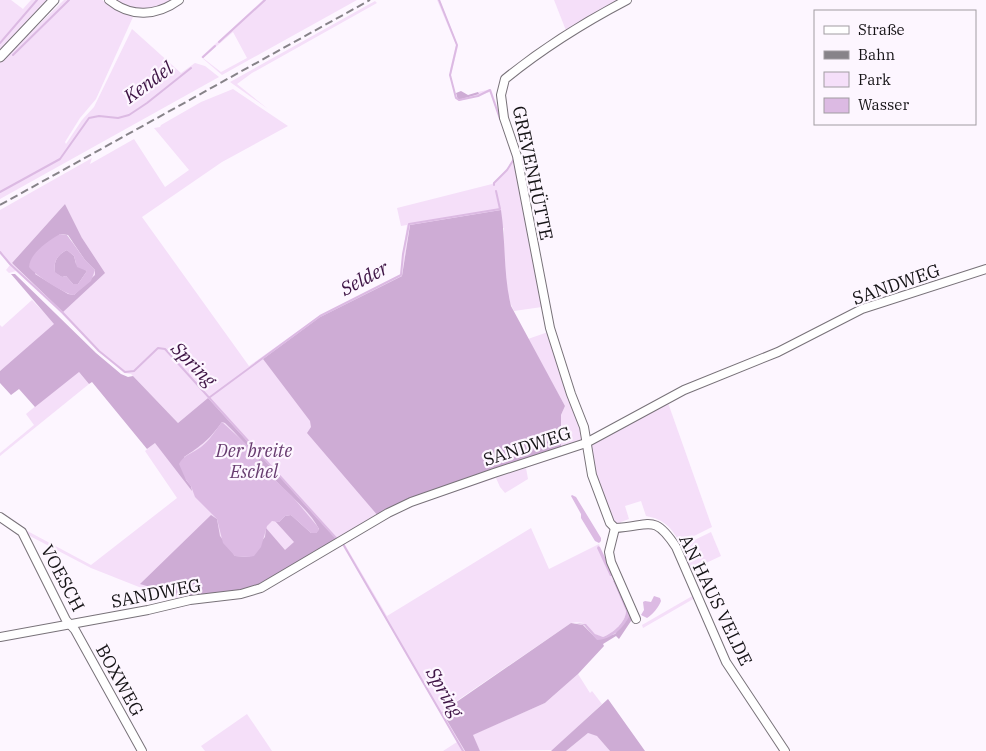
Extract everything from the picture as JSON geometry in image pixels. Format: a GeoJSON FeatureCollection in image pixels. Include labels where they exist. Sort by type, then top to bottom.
{"type":"FeatureCollection","features":[{"type":"Feature","properties":{"kind":"main road"},"geometry":{"type":"LineString","coordinates":[[0,57],[54,0]]}},
{"type":"Feature","properties":{"kind":"street"},"geometry":{"type":"LineString","coordinates":[[109,0],[129,11],[147,14],[160,11],[178,0]]}},
{"type":"Feature","properties":{"kind":"street","name":"GREVENHÜTTE"},"geometry":{"type":"LineString","coordinates":[[586,443],[584,427],[571,394],[548,320],[517,156],[504,118],[501,95],[504,79],[606,11],[627,0]]}},
{"type":"Feature","properties":{"kind":"street","name":"SANDWEG"},"geometry":{"type":"LineString","coordinates":[[70,624],[148,610],[190,600],[241,594],[261,588],[388,513],[411,502],[586,443],[684,390],[778,352],[862,309],[986,269]]}},
{"type":"Feature","properties":{"kind":"street"},"geometry":{"type":"LineString","coordinates":[[586,443],[592,475],[610,523],[615,528],[609,552],[611,562],[636,619]]}},
{"type":"Feature","properties":{"kind":"street","name":"VOESCH"},"geometry":{"type":"LineString","coordinates":[[0,517],[22,532],[66,620],[70,624]]}},
{"type":"Feature","properties":{"kind":"street","name":"AN HAUS VELDE"},"geometry":{"type":"LineString","coordinates":[[615,528],[648,522],[659,526],[668,534],[676,547],[726,662],[785,751]]}},
{"type":"Feature","properties":{"kind":"street","name":"VOESCH"},"geometry":{"type":"LineString","coordinates":[[0,637],[70,624]]}},
{"type":"Feature","properties":{"kind":"street","name":"BOXWEG"},"geometry":{"type":"LineString","coordinates":[[70,624],[142,751]]}},
{"type":"Feature","properties":{"kind":"green space"},"geometry":{"type":"Polygon","coordinates":[[[0,0],[11,0],[23,9],[31,0],[49,0],[0,52],[0,0]]]}},
{"type":"Feature","properties":{"kind":"green space"},"geometry":{"type":"Polygon","coordinates":[[[64,0],[102,0],[133,17],[96,99],[80,118],[65,142],[66,144],[82,120],[94,107],[132,29],[181,73],[195,63],[205,66],[219,77],[0,199],[0,62],[64,0]]]}},
{"type":"Feature","properties":{"kind":"green space"},"geometry":{"type":"Polygon","coordinates":[[[116,0],[174,0],[152,9],[138,9],[116,0]]]}},
{"type":"Feature","properties":{"kind":"green space"},"geometry":{"type":"Polygon","coordinates":[[[263,0],[357,0],[222,75],[201,57],[263,0]],[[233,32],[203,58],[221,72],[247,58],[233,32]]]}},
{"type":"Feature","properties":{"kind":"green space","name":"Der breite Eschel"},"geometry":{"type":"Polygon","coordinates":[[[437,0],[440,0],[458,46],[451,75],[456,97],[479,94],[478,92],[491,89],[515,156],[542,307],[514,311],[505,281],[504,228],[410,225],[402,276],[320,317],[310,419],[379,517],[261,582],[141,583],[191,599],[178,601],[176,598],[139,587],[91,568],[26,534],[18,526],[91,565],[177,498],[145,451],[204,402],[178,423],[131,374],[124,373],[98,351],[16,271],[9,273],[6,270],[10,265],[0,254],[0,210],[92,158],[90,164],[134,139],[165,187],[189,170],[154,128],[160,127],[201,102],[233,89],[288,126],[222,162],[142,217],[249,366],[319,316],[400,275],[407,225],[401,226],[397,208],[492,184],[511,165],[513,158],[490,92],[459,101],[455,98],[450,70],[456,45],[437,0]],[[65,204],[12,264],[82,238],[65,204]]]}},
{"type":"Feature","properties":{"kind":"green space"},"geometry":{"type":"Polygon","coordinates":[[[554,0],[619,0],[567,33],[554,0]]]}},
{"type":"Feature","properties":{"kind":"green space"},"geometry":{"type":"Polygon","coordinates":[[[375,1],[377,3],[252,73],[237,84],[268,109],[230,82],[375,1]]]}},
{"type":"Feature","properties":{"kind":"green space"},"geometry":{"type":"Polygon","coordinates":[[[32,300],[55,324],[0,371],[0,325],[2,327],[32,300]]]}},
{"type":"Feature","properties":{"kind":"green space"},"geometry":{"type":"Polygon","coordinates":[[[548,332],[582,430],[582,442],[561,449],[561,415],[565,406],[528,339],[548,332]]]}},
{"type":"Feature","properties":{"kind":"green space"},"geometry":{"type":"Polygon","coordinates":[[[78,371],[89,384],[0,456],[0,453],[34,425],[26,414],[78,371]]]}},
{"type":"Feature","properties":{"kind":"green space"},"geometry":{"type":"Polygon","coordinates":[[[667,400],[712,527],[680,543],[667,525],[658,519],[646,516],[641,501],[625,506],[629,519],[621,522],[622,526],[614,522],[594,471],[589,445],[667,400]]]}},
{"type":"Feature","properties":{"kind":"green space"},"geometry":{"type":"Polygon","coordinates":[[[580,446],[585,448],[526,468],[528,479],[505,493],[496,478],[395,512],[431,496],[580,446]]]}},
{"type":"Feature","properties":{"kind":"green space"},"geometry":{"type":"Polygon","coordinates":[[[531,528],[549,569],[599,544],[600,547],[598,546],[616,581],[613,582],[626,611],[624,619],[611,633],[603,637],[598,636],[583,623],[571,623],[442,711],[465,751],[443,751],[457,742],[342,544],[344,543],[387,616],[531,528]]]}},
{"type":"Feature","properties":{"kind":"green space"},"geometry":{"type":"Polygon","coordinates":[[[711,532],[721,556],[691,570],[680,547],[711,532]]]}},
{"type":"Feature","properties":{"kind":"green space"},"geometry":{"type":"Polygon","coordinates":[[[694,595],[695,598],[643,628],[642,625],[694,595]]]}},
{"type":"Feature","properties":{"kind":"green space"},"geometry":{"type":"Polygon","coordinates":[[[578,674],[590,693],[592,691],[602,704],[553,750],[480,751],[472,735],[545,703],[578,674]]]}},
{"type":"Feature","properties":{"kind":"green space"},"geometry":{"type":"Polygon","coordinates":[[[247,714],[272,751],[205,751],[201,746],[247,714]]]}},
{"type":"Feature","properties":{"kind":"green space"},"geometry":{"type":"Polygon","coordinates":[[[588,733],[597,735],[610,751],[566,751],[588,733]]]}},
{"type":"Feature","properties":{"kind":"shaded area"},"geometry":{"type":"Polygon","coordinates":[[[461,91],[468,95],[478,92],[479,94],[458,100],[456,93],[461,91]]]}},
{"type":"Feature","properties":{"kind":"shaded area"},"geometry":{"type":"Polygon","coordinates":[[[65,204],[82,238],[105,273],[63,312],[12,263],[65,204]],[[60,234],[35,274],[68,294],[74,295],[95,275],[95,270],[85,260],[68,235],[60,234]]]}},
{"type":"Feature","properties":{"kind":"shaded area"},"geometry":{"type":"Polygon","coordinates":[[[501,210],[508,294],[511,306],[565,406],[561,415],[561,449],[379,517],[307,433],[311,427],[310,421],[263,359],[320,317],[402,276],[410,225],[501,210]]]}},
{"type":"Feature","properties":{"kind":"shaded area"},"geometry":{"type":"Polygon","coordinates":[[[67,250],[74,256],[76,264],[87,271],[78,284],[73,284],[66,276],[62,277],[55,273],[56,259],[67,250]]]}},
{"type":"Feature","properties":{"kind":"shaded area"},"geometry":{"type":"Polygon","coordinates":[[[11,274],[15,274],[96,353],[121,374],[128,377],[133,376],[178,423],[208,398],[338,541],[261,586],[246,591],[191,599],[140,584],[211,515],[217,519],[220,536],[235,556],[249,557],[265,537],[266,528],[285,550],[294,542],[275,521],[279,522],[285,516],[291,515],[311,533],[316,533],[319,529],[305,510],[277,482],[225,423],[222,422],[205,442],[184,457],[186,480],[191,486],[192,491],[155,443],[147,449],[92,382],[89,384],[79,372],[35,407],[19,389],[11,395],[0,383],[0,371],[54,324],[11,274]]]}},
{"type":"Feature","properties":{"kind":"shaded area"},"geometry":{"type":"Polygon","coordinates":[[[631,612],[633,618],[619,639],[616,636],[603,644],[604,646],[578,674],[545,703],[473,735],[480,751],[465,751],[442,712],[571,623],[583,625],[597,639],[615,634],[631,612]]]}},
{"type":"Feature","properties":{"kind":"shaded area"},"geometry":{"type":"Polygon","coordinates":[[[608,699],[645,751],[610,751],[597,736],[588,733],[566,751],[551,751],[608,699]]]}},
{"type":"Feature","properties":{"kind":"water"},"geometry":{"type":"Polygon","coordinates":[[[60,234],[67,235],[85,260],[95,270],[91,281],[74,295],[64,292],[51,284],[29,267],[36,252],[60,234]],[[67,250],[61,254],[55,262],[55,272],[62,277],[66,276],[73,284],[78,284],[87,271],[77,267],[74,256],[67,250]]]}},
{"type":"Feature","properties":{"kind":"water"},"geometry":{"type":"Polygon","coordinates":[[[222,422],[245,443],[278,483],[292,496],[318,527],[319,530],[316,533],[311,533],[291,515],[285,516],[279,522],[272,521],[267,526],[261,547],[254,556],[235,556],[223,543],[217,519],[195,497],[179,464],[186,456],[204,444],[222,422]]]}},
{"type":"Feature","properties":{"kind":"water"},"geometry":{"type":"Polygon","coordinates":[[[572,495],[576,497],[601,538],[599,543],[595,541],[581,518],[572,495]]]}},
{"type":"Feature","properties":{"kind":"water"},"geometry":{"type":"Polygon","coordinates":[[[598,546],[613,574],[612,576],[610,576],[597,548],[598,546]]]}},
{"type":"Feature","properties":{"kind":"water"},"geometry":{"type":"Polygon","coordinates":[[[613,581],[616,581],[631,612],[626,622],[618,631],[608,638],[597,640],[584,625],[575,623],[586,624],[595,634],[603,637],[618,627],[624,619],[626,611],[613,581]]]}},
{"type":"Feature","properties":{"kind":"water"},"geometry":{"type":"Polygon","coordinates":[[[654,596],[660,598],[661,601],[655,611],[647,618],[641,615],[644,610],[643,602],[651,602],[654,596]]]}},
{"type":"Feature","properties":{"kind":"waterway"},"geometry":{"type":"LineString","coordinates":[[0,43],[37,0]]}},
{"type":"Feature","properties":{"kind":"waterway"},"geometry":{"type":"LineString","coordinates":[[13,55],[69,0]]}},
{"type":"Feature","properties":{"kind":"waterway","name":"Kendel"},"geometry":{"type":"LineString","coordinates":[[219,42],[265,0]]}},
{"type":"Feature","properties":{"kind":"waterway","name":"Selder"},"geometry":{"type":"LineString","coordinates":[[439,0],[457,45],[450,75],[456,98],[459,100],[478,96],[490,90],[500,119]]}},
{"type":"Feature","properties":{"kind":"waterway","name":"Kendel"},"geometry":{"type":"LineString","coordinates":[[203,57],[215,46]]}},
{"type":"Feature","properties":{"kind":"waterway","name":"Kendel"},"geometry":{"type":"LineString","coordinates":[[0,192],[60,159],[89,118],[99,116],[118,118],[129,115],[191,68]]}},
{"type":"Feature","properties":{"kind":"waterway","name":"Selder"},"geometry":{"type":"LineString","coordinates":[[494,185],[514,159]]}},
{"type":"Feature","properties":{"kind":"waterway","name":"Selder"},"geometry":{"type":"LineString","coordinates":[[210,397],[320,316],[401,275],[409,224],[500,209],[496,191]]}},
{"type":"Feature","properties":{"kind":"waterway","name":"Spring"},"geometry":{"type":"LineString","coordinates":[[0,252],[99,351],[125,372],[134,371],[158,348],[165,349],[336,538]]}},
{"type":"Feature","properties":{"kind":"waterway","name":"Spring"},"geometry":{"type":"LineString","coordinates":[[343,544],[463,751]]}},
{"type":"Feature","properties":{"kind":"railway"},"geometry":{"type":"LineString","coordinates":[[0,205],[370,0]]}}]}
